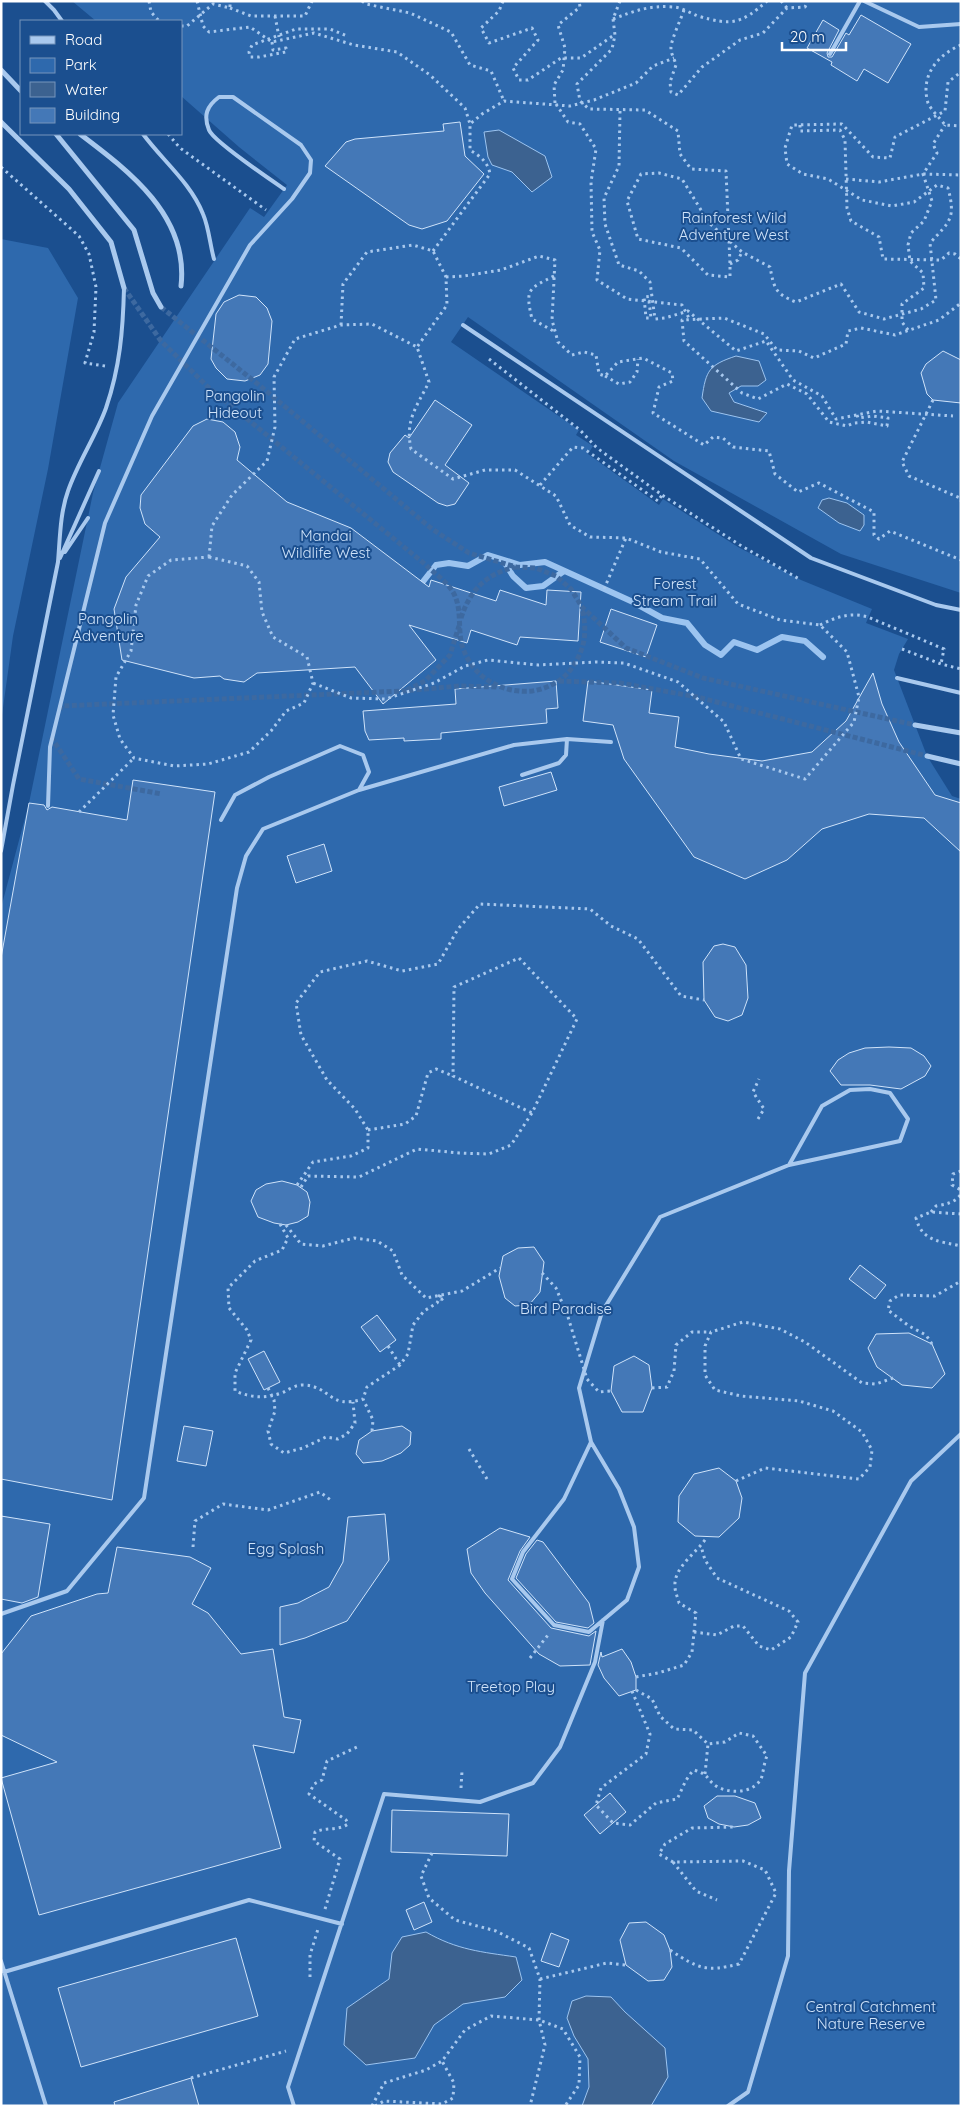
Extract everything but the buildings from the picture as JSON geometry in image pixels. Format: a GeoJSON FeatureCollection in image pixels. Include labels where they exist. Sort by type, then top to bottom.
{"type":"FeatureCollection","features":[{"type":"Feature","properties":{"kind":"street"},"geometry":{"type":"LineString","coordinates":[[1,70],[20,89]]}},
{"type":"Feature","properties":{"kind":"street"},"geometry":{"type":"LineString","coordinates":[[1,122],[69,188],[111,242],[124,288]]}},
{"type":"Feature","properties":{"kind":"street"},"geometry":{"type":"LineString","coordinates":[[57,135],[134,230],[153,293],[161,307]]}},
{"type":"Feature","properties":{"kind":"street"},"geometry":{"type":"LineString","coordinates":[[81,135],[122,166],[158,204],[175,232],[183,267],[181,286]]}},
{"type":"Feature","properties":{"kind":"street"},"geometry":{"type":"LineString","coordinates":[[915,725],[961,733]]}},
{"type":"Feature","properties":{"kind":"street"},"geometry":{"type":"LineString","coordinates":[[927,756],[961,764]]}},
{"type":"Feature","properties":{"kind":"lane"},"geometry":{"type":"LineString","coordinates":[[44,1],[61,20]]}},
{"type":"Feature","properties":{"kind":"lane"},"geometry":{"type":"LineString","coordinates":[[830,54],[860,1]]}},
{"type":"Feature","properties":{"kind":"lane"},"geometry":{"type":"LineString","coordinates":[[864,1],[919,27],[961,24]]}},
{"type":"Feature","properties":{"kind":"lane"},"geometry":{"type":"LineString","coordinates":[[48,806],[50,747],[105,524],[152,416],[245,254],[292,199],[310,173],[311,160],[301,145],[233,97],[219,97],[209,105],[205,116],[209,132],[284,189]]}},
{"type":"Feature","properties":{"kind":"lane"},"geometry":{"type":"LineString","coordinates":[[144,135],[184,182],[203,214],[214,259]]}},
{"type":"Feature","properties":{"kind":"lane"},"geometry":{"type":"LineString","coordinates":[[1,851],[58,562],[61,526],[68,492],[106,409],[123,336],[124,288]]}},
{"type":"Feature","properties":{"kind":"lane"},"geometry":{"type":"LineString","coordinates":[[463,325],[811,558],[936,605],[961,610]]}},
{"type":"Feature","properties":{"kind":"lane"},"geometry":{"type":"LineString","coordinates":[[58,562],[99,471]]}},
{"type":"Feature","properties":{"kind":"lane"},"geometry":{"type":"LineString","coordinates":[[58,562],[88,518]]}},
{"type":"Feature","properties":{"kind":"lane"},"geometry":{"type":"LineString","coordinates":[[897,678],[961,693]]}},
{"type":"Feature","properties":{"kind":"lane"},"geometry":{"type":"LineString","coordinates":[[522,775],[559,763],[566,755],[567,739]]}},
{"type":"Feature","properties":{"kind":"lane"},"geometry":{"type":"LineString","coordinates":[[1,1614],[67,1591],[144,1498],[237,888],[246,856],[263,829],[359,790],[514,745],[567,739],[611,742]]}},
{"type":"Feature","properties":{"kind":"lane"},"geometry":{"type":"LineString","coordinates":[[221,820],[235,795],[269,777],[340,746],[363,755],[369,772],[359,790]]}},
{"type":"Feature","properties":{"kind":"lane"},"geometry":{"type":"LineString","coordinates":[[591,1442],[564,1499],[523,1552],[512,1579],[554,1625],[589,1632],[627,1600],[639,1567],[634,1527],[618,1489],[591,1442],[579,1388],[602,1312],[660,1217],[789,1165],[900,1141],[908,1119],[890,1092],[870,1089],[850,1090],[822,1106],[789,1165]]}},
{"type":"Feature","properties":{"kind":"lane"},"geometry":{"type":"LineString","coordinates":[[728,2106],[748,2092],[788,1956],[789,1871],[805,1673],[912,1481],[961,1434]]}},
{"type":"Feature","properties":{"kind":"lane"},"geometry":{"type":"LineString","coordinates":[[294,2106],[288,2087],[384,1794],[480,1802],[533,1783],[560,1747],[595,1662],[603,1620]]}},
{"type":"Feature","properties":{"kind":"lane"},"geometry":{"type":"LineString","coordinates":[[4,1972],[249,1900],[342,1924]]}},
{"type":"Feature","properties":{"kind":"lane"},"geometry":{"type":"LineString","coordinates":[[1,1961],[46,2106]]}},
{"type":"Feature","properties":{"kind":"path"},"geometry":{"type":"LineString","coordinates":[[149,1],[150,12],[158,20]]}},
{"type":"Feature","properties":{"kind":"path"},"geometry":{"type":"LineString","coordinates":[[197,1],[203,26],[209,32],[250,27],[272,42],[314,33],[354,45],[397,52],[430,75],[465,108],[470,124],[470,150],[485,162],[489,167],[490,174],[433,251]]}},
{"type":"Feature","properties":{"kind":"path"},"geometry":{"type":"LineString","coordinates":[[230,1],[230,8]]}},
{"type":"Feature","properties":{"kind":"path"},"geometry":{"type":"LineString","coordinates":[[182,26],[187,26],[213,4],[251,16],[305,16],[312,1]]}},
{"type":"Feature","properties":{"kind":"path"},"geometry":{"type":"LineString","coordinates":[[362,1],[366,4],[410,14],[451,32],[470,65],[491,71],[504,101]]}},
{"type":"Feature","properties":{"kind":"path"},"geometry":{"type":"LineString","coordinates":[[503,1],[499,11],[481,28],[489,43],[532,28],[538,40],[514,68],[519,80],[528,80],[561,58],[581,58],[615,35]]}},
{"type":"Feature","properties":{"kind":"path"},"geometry":{"type":"LineString","coordinates":[[579,1],[580,7],[558,25],[566,48],[563,70],[554,85],[555,104],[568,122],[580,124],[596,149],[591,182],[592,232],[600,250],[597,280],[627,299],[682,304],[690,320]]}},
{"type":"Feature","properties":{"kind":"path"},"geometry":{"type":"LineString","coordinates":[[620,1],[613,19],[615,35],[612,49],[577,84],[580,101],[589,109],[645,110],[678,131],[680,154],[691,169],[726,171],[730,264],[730,278],[708,275],[681,248],[638,240],[627,201],[641,174],[659,173],[682,179],[709,223],[742,252],[770,267],[773,286],[781,296],[796,302],[841,284],[860,312],[884,319],[921,309],[936,300],[930,243],[950,221],[953,206],[948,188],[937,185],[914,202],[892,206],[862,200],[828,179],[803,174],[787,164],[785,148],[792,124],[842,124],[872,157],[890,158],[895,137],[945,111],[948,82],[961,72]]}},
{"type":"Feature","properties":{"kind":"path"},"geometry":{"type":"LineString","coordinates":[[613,19],[646,7],[675,7],[729,23],[752,14],[768,1]]}},
{"type":"Feature","properties":{"kind":"path"},"geometry":{"type":"LineString","coordinates":[[781,1],[787,8]]}},
{"type":"Feature","properties":{"kind":"path"},"geometry":{"type":"LineString","coordinates":[[684,10],[677,32],[671,42],[670,51],[676,65],[670,82],[670,92],[678,95],[702,67],[740,40],[763,33],[787,8],[805,7],[808,1]]}},
{"type":"Feature","properties":{"kind":"path"},"geometry":{"type":"LineString","coordinates":[[275,16],[279,37]]}},
{"type":"Feature","properties":{"kind":"path"},"geometry":{"type":"LineString","coordinates":[[272,42],[273,50],[286,48],[286,52],[250,57],[248,52],[252,45],[279,37],[296,29],[330,29],[347,36]]}},
{"type":"Feature","properties":{"kind":"path"},"geometry":{"type":"LineString","coordinates":[[961,45],[938,58],[927,79],[928,104],[945,124],[961,126]]}},
{"type":"Feature","properties":{"kind":"path"},"geometry":{"type":"LineString","coordinates":[[470,124],[482,114],[504,101],[570,106],[613,94],[636,83],[652,66],[674,58]]}},
{"type":"Feature","properties":{"kind":"path"},"geometry":{"type":"LineString","coordinates":[[620,111],[619,166],[604,198],[605,224],[619,266],[639,271],[650,282],[655,319],[688,311],[736,351],[766,341],[793,380],[822,396],[836,419],[878,411],[953,416]]}},
{"type":"Feature","properties":{"kind":"path"},"geometry":{"type":"LineString","coordinates":[[800,124],[800,130],[840,130],[845,140],[847,208],[851,221],[878,237],[883,259],[910,261],[941,260],[949,253],[961,258]]}},
{"type":"Feature","properties":{"kind":"path"},"geometry":{"type":"LineString","coordinates":[[923,174],[937,153],[933,144],[945,124]]}},
{"type":"Feature","properties":{"kind":"path"},"geometry":{"type":"LineString","coordinates":[[169,135],[180,148],[268,212]]}},
{"type":"Feature","properties":{"kind":"path"},"geometry":{"type":"LineString","coordinates":[[1,167],[79,236],[89,254],[96,287],[94,332],[86,362],[117,368]]}},
{"type":"Feature","properties":{"kind":"path"},"geometry":{"type":"LineString","coordinates":[[908,330],[902,322],[902,304],[924,288],[924,272],[910,261],[908,246],[911,233],[924,221],[932,201],[923,174]]}},
{"type":"Feature","properties":{"kind":"path"},"geometry":{"type":"LineString","coordinates":[[846,179],[878,182],[923,174],[961,175]]}},
{"type":"Feature","properties":{"kind":"path"},"geometry":{"type":"LineString","coordinates":[[341,325],[343,284],[367,252],[413,245],[433,251],[446,278],[447,304],[417,347]]}},
{"type":"Feature","properties":{"kind":"path"},"geometry":{"type":"LineString","coordinates":[[730,264],[738,260],[742,252]]}},
{"type":"Feature","properties":{"kind":"path"},"geometry":{"type":"LineString","coordinates":[[446,278],[502,270],[539,256],[554,260],[552,320],[558,342],[572,356],[584,352],[596,355],[599,374],[619,384],[630,382],[637,372],[638,359]]}},
{"type":"Feature","properties":{"kind":"path"},"geometry":{"type":"LineString","coordinates":[[554,276],[533,287],[527,299],[532,319],[555,332]]}},
{"type":"Feature","properties":{"kind":"path"},"geometry":{"type":"LineString","coordinates":[[649,301],[651,318],[646,318],[644,297],[652,296]]}},
{"type":"Feature","properties":{"kind":"path"},"geometry":{"type":"LineString","coordinates":[[857,415],[858,418],[873,416],[888,418],[887,426],[867,422],[854,423],[847,426],[829,422],[807,394],[787,384],[758,399],[742,394],[684,341],[682,320],[724,318],[764,334],[777,350],[799,351],[814,358],[846,344],[848,330],[861,328],[895,335],[939,320],[961,303]]}},
{"type":"Feature","properties":{"kind":"path"},"geometry":{"type":"LineString","coordinates":[[208,557],[212,526],[232,495],[267,461],[275,427],[274,377],[295,339],[341,325],[372,324],[417,347],[429,382],[409,422],[408,434],[411,449],[453,479],[485,470],[515,470],[556,496],[570,525],[590,537],[626,538],[661,552],[700,559],[738,604],[780,620],[820,625],[836,617],[858,614],[868,617],[944,649],[941,664]]}},
{"type":"Feature","properties":{"kind":"path"},"geometry":{"type":"LineString","coordinates":[[487,358],[580,430],[597,448],[662,495],[740,545],[801,580]]}},
{"type":"Feature","properties":{"kind":"path"},"geometry":{"type":"LineString","coordinates":[[606,376],[618,362],[643,358],[672,373],[673,381],[671,384],[659,388],[653,413],[704,445],[713,437],[723,438],[733,447],[768,451],[774,474],[798,492],[819,483],[874,512],[874,536],[879,539],[890,531],[961,560]]}},
{"type":"Feature","properties":{"kind":"path"},"geometry":{"type":"LineString","coordinates":[[933,400],[902,462],[909,476],[960,498],[961,501]]}},
{"type":"Feature","properties":{"kind":"path"},"geometry":{"type":"LineString","coordinates":[[540,485],[573,446],[583,448],[658,501],[662,495]]}},
{"type":"Feature","properties":{"kind":"path"},"geometry":{"type":"LineString","coordinates":[[604,589],[626,538]]}},
{"type":"Feature","properties":{"kind":"path"},"geometry":{"type":"LineString","coordinates":[[208,557],[247,566],[259,582],[262,612],[273,637],[306,657],[313,683],[304,703],[286,711],[271,730],[249,752],[208,764],[174,766],[134,758],[120,739],[113,715],[116,677],[131,651],[136,605],[148,576],[171,560],[208,557]]}},
{"type":"Feature","properties":{"kind":"path"},"geometry":{"type":"LineString","coordinates":[[313,683],[351,698],[386,699],[434,683],[465,666],[488,660],[538,665],[596,662],[624,663],[678,682],[724,722],[741,759],[805,779],[854,722],[859,697],[847,652],[820,625]]}},
{"type":"Feature","properties":{"kind":"path"},"geometry":{"type":"LineString","coordinates":[[902,649],[941,664],[961,668]]}},
{"type":"Feature","properties":{"kind":"path"},"geometry":{"type":"LineString","coordinates":[[79,812],[134,758]]}},
{"type":"Feature","properties":{"kind":"path"},"geometry":{"type":"LineString","coordinates":[[453,1076],[454,987],[519,958],[577,1019],[532,1113],[511,1145],[489,1154],[416,1149],[358,1177],[308,1176],[299,1186],[313,1162],[351,1156],[368,1148],[368,1130],[355,1109],[327,1080],[300,1035],[296,1003],[320,972],[367,961],[402,971],[438,964],[458,930],[480,904],[590,909],[612,926],[638,939],[681,996],[704,1000]]}},
{"type":"Feature","properties":{"kind":"path"},"geometry":{"type":"LineString","coordinates":[[368,1130],[404,1124],[416,1116],[428,1073],[436,1069],[532,1113]]}},
{"type":"Feature","properties":{"kind":"path"},"geometry":{"type":"LineString","coordinates":[[758,1119],[764,1109],[753,1092],[759,1079]]}},
{"type":"Feature","properties":{"kind":"path"},"geometry":{"type":"LineString","coordinates":[[961,1171],[953,1174],[952,1185],[961,1190]]}},
{"type":"Feature","properties":{"kind":"path"},"geometry":{"type":"LineString","coordinates":[[931,1212],[936,1206],[947,1204],[957,1199],[961,1194]]}},
{"type":"Feature","properties":{"kind":"path"},"geometry":{"type":"LineString","coordinates":[[961,1214],[931,1212],[916,1218],[919,1230],[930,1239],[961,1246]]}},
{"type":"Feature","properties":{"kind":"path"},"geometry":{"type":"LineString","coordinates":[[280,1224],[288,1238],[282,1250],[254,1261],[228,1288],[229,1308],[248,1330],[251,1340],[235,1373],[235,1391],[252,1398],[272,1395],[300,1385],[318,1388],[337,1402],[352,1402],[363,1399]]}},
{"type":"Feature","properties":{"kind":"path"},"geometry":{"type":"LineString","coordinates":[[286,1225],[300,1244],[323,1246],[354,1238],[377,1241],[393,1251],[402,1275],[426,1298],[462,1291],[500,1268]]}},
{"type":"Feature","properties":{"kind":"path"},"geometry":{"type":"LineString","coordinates":[[542,1273],[556,1288],[568,1318],[587,1379],[599,1392],[612,1391]]}},
{"type":"Feature","properties":{"kind":"path"},"geometry":{"type":"LineString","coordinates":[[932,1344],[926,1335],[909,1326],[888,1310],[890,1301],[899,1295],[936,1296],[961,1281]]}},
{"type":"Feature","properties":{"kind":"path"},"geometry":{"type":"LineString","coordinates":[[372,1431],[373,1420],[363,1399],[367,1387],[400,1365],[408,1354],[413,1325],[424,1311],[437,1303],[440,1295]]}},
{"type":"Feature","properties":{"kind":"path"},"geometry":{"type":"LineString","coordinates":[[652,1388],[667,1387],[674,1371],[676,1345],[692,1332],[711,1332],[743,1322],[780,1330],[805,1342],[862,1383],[876,1384],[893,1378]]}},
{"type":"Feature","properties":{"kind":"path"},"geometry":{"type":"LineString","coordinates":[[711,1332],[704,1346],[704,1376],[715,1390],[741,1396],[799,1401],[833,1411],[862,1432],[872,1450],[870,1466],[859,1479],[765,1468],[736,1481]]}},
{"type":"Feature","properties":{"kind":"path"},"geometry":{"type":"LineString","coordinates":[[388,1346],[400,1365]]}},
{"type":"Feature","properties":{"kind":"path"},"geometry":{"type":"LineString","coordinates":[[268,1388],[274,1400],[275,1411],[268,1431],[271,1444],[284,1453],[303,1448],[326,1437],[338,1439],[347,1434],[355,1423],[352,1402]]}},
{"type":"Feature","properties":{"kind":"path"},"geometry":{"type":"LineString","coordinates":[[469,1449],[487,1479]]}},
{"type":"Feature","properties":{"kind":"path"},"geometry":{"type":"LineString","coordinates":[[193,1547],[195,1521],[223,1504],[268,1510],[320,1492],[332,1501]]}},
{"type":"Feature","properties":{"kind":"path"},"geometry":{"type":"LineString","coordinates":[[636,1677],[684,1665],[692,1652],[696,1613],[679,1603],[674,1586],[683,1563],[701,1546],[707,1537]]}},
{"type":"Feature","properties":{"kind":"path"},"geometry":{"type":"LineString","coordinates":[[694,1632],[717,1634],[734,1626],[743,1626],[759,1646],[771,1650],[791,1637],[798,1622],[789,1611],[716,1578],[705,1560],[701,1546]]}},
{"type":"Feature","properties":{"kind":"path"},"geometry":{"type":"LineString","coordinates":[[530,1658],[546,1640],[554,1625]]}},
{"type":"Feature","properties":{"kind":"path"},"geometry":{"type":"LineString","coordinates":[[634,1691],[652,1699],[660,1716],[674,1729],[693,1730],[708,1744],[725,1742],[739,1733],[753,1736],[767,1756],[761,1779],[747,1790],[735,1794],[716,1786],[705,1774],[694,1770],[688,1775],[686,1784],[676,1799],[656,1803],[630,1825],[613,1823],[596,1805],[601,1788],[646,1754],[650,1734],[634,1691]]}},
{"type":"Feature","properties":{"kind":"path"},"geometry":{"type":"LineString","coordinates":[[705,1774],[708,1744]]}},
{"type":"Feature","properties":{"kind":"path"},"geometry":{"type":"LineString","coordinates":[[716,1900],[696,1892],[673,1862],[659,1854],[664,1844],[692,1828],[734,1827]]}},
{"type":"Feature","properties":{"kind":"path"},"geometry":{"type":"LineString","coordinates":[[432,1853],[421,1876],[429,1898],[456,1920],[496,1931],[529,1948],[540,1979],[539,2020],[545,2045],[530,2106]]}},
{"type":"Feature","properties":{"kind":"path"},"geometry":{"type":"LineString","coordinates":[[670,1950],[696,1967],[720,1968],[739,1964],[776,1893],[765,1870],[743,1861],[673,1862]]}},
{"type":"Feature","properties":{"kind":"path"},"geometry":{"type":"LineString","coordinates":[[540,1979],[607,1963],[626,1965]]}},
{"type":"Feature","properties":{"kind":"path"},"geometry":{"type":"LineString","coordinates":[[373,2106],[384,2083],[426,2070],[442,2061],[465,2030],[491,2016],[539,2020],[563,2029],[580,2057],[579,2085],[565,2106]]}},
{"type":"Feature","properties":{"kind":"path"},"geometry":{"type":"LineString","coordinates":[[373,2106],[384,2101],[442,2104],[453,2098],[454,2083],[442,2061]]}},
{"type":"Feature","properties":{"kind":"green space"},"geometry":{"type":"Polygon","coordinates":[[[72,1],[961,1],[961,593],[841,554],[674,461],[468,317],[451,342],[579,430],[576,435],[593,446],[588,454],[659,505],[663,499],[738,547],[801,580],[872,609],[866,623],[908,639],[899,654],[894,670],[927,756],[952,796],[961,799],[961,2106],[1,2106],[1,908],[29,803],[93,493],[118,403],[250,208],[264,217],[287,185],[239,147],[182,97],[182,20],[95,20],[72,1]]]}},
{"type":"Feature","properties":{"kind":"green space"},"geometry":{"type":"Polygon","coordinates":[[[1,239],[48,248],[78,298],[48,469],[13,636],[1,722],[1,239]]]}},
{"type":"Feature","properties":{"kind":"water"},"geometry":{"type":"Polygon","coordinates":[[[499,130],[545,156],[552,177],[532,192],[512,172],[492,165],[488,157],[484,132],[499,130]]]}},
{"type":"Feature","properties":{"kind":"water"},"geometry":{"type":"Polygon","coordinates":[[[736,356],[759,361],[766,380],[758,386],[741,386],[729,393],[734,402],[767,413],[759,422],[711,411],[702,398],[705,381],[710,370],[720,362],[736,356]]]}},
{"type":"Feature","properties":{"kind":"water"},"geometry":{"type":"Polygon","coordinates":[[[829,498],[847,503],[864,515],[864,525],[860,531],[839,523],[818,508],[822,500],[829,498]]]}},
{"type":"Feature","properties":{"kind":"water"},"geometry":{"type":"Polygon","coordinates":[[[426,1932],[459,1947],[516,1957],[522,1980],[505,1997],[463,2004],[434,2025],[415,2058],[366,2065],[344,2045],[347,2008],[389,1979],[392,1953],[402,1937],[426,1932]]]}},
{"type":"Feature","properties":{"kind":"water"},"geometry":{"type":"Polygon","coordinates":[[[586,1996],[611,1997],[665,2048],[668,2077],[651,2106],[582,2106],[589,2087],[588,2059],[574,2036],[567,2018],[572,2001],[586,1996]]]}},
{"type":"Feature","properties":{"kind":"waterway"},"geometry":{"type":"LineString","coordinates":[[418,588],[436,565],[449,563],[468,566],[488,555],[520,565],[545,562],[633,602],[662,618],[687,623],[705,645],[721,655],[734,642],[757,650],[782,637],[805,641],[823,657]]}},
{"type":"Feature","properties":{"kind":"waterway"},"geometry":{"type":"LineString","coordinates":[[503,560],[513,576],[526,588],[543,586],[564,571]]}},
{"type":"Feature","properties":{"kind":"tunnel"},"geometry":{"type":"LineString","coordinates":[[124,288],[161,341],[208,387],[426,565],[447,585],[453,592],[458,604],[460,635],[465,653],[470,663],[487,680],[508,689],[520,691],[538,690],[560,680],[570,671],[581,652],[585,631],[582,608]]}},
{"type":"Feature","properties":{"kind":"tunnel"},"geometry":{"type":"LineString","coordinates":[[161,307],[259,385],[432,529],[469,553],[516,567],[536,568],[556,576],[571,589],[582,607],[626,648],[703,678],[915,725]]}},
{"type":"Feature","properties":{"kind":"tunnel"},"geometry":{"type":"LineString","coordinates":[[461,618],[469,599],[480,585],[496,574],[515,567]]}},
{"type":"Feature","properties":{"kind":"tunnel"},"geometry":{"type":"LineString","coordinates":[[407,690],[425,681],[450,655],[459,626]]}},
{"type":"Feature","properties":{"kind":"tunnel"},"geometry":{"type":"LineString","coordinates":[[559,681],[620,683],[697,697],[927,756]]}},
{"type":"Feature","properties":{"kind":"tunnel"},"geometry":{"type":"LineString","coordinates":[[60,710],[61,706],[403,691],[459,686],[498,687]]}},
{"type":"Feature","properties":{"kind":"tunnel"},"geometry":{"type":"LineString","coordinates":[[51,737],[79,779],[162,794]]}},
{"type":"Feature","properties":{"kind":"park label","name":"Rainforest Wild Adventure West"},"geometry":{"type":"Point","coordinates":[734,226]}},
{"type":"Feature","properties":{"kind":"park label","name":"Pangolin Hideout"},"geometry":{"type":"Point","coordinates":[235,404]}},
{"type":"Feature","properties":{"kind":"park label","name":"Mandai Wildlife West"},"geometry":{"type":"Point","coordinates":[326,544]}},
{"type":"Feature","properties":{"kind":"park label","name":"Forest Stream Trail"},"geometry":{"type":"Point","coordinates":[675,592]}},
{"type":"Feature","properties":{"kind":"park label","name":"Pangolin Adventure"},"geometry":{"type":"Point","coordinates":[108,628]}},
{"type":"Feature","properties":{"kind":"park label","name":"Bird Paradise"},"geometry":{"type":"Point","coordinates":[566,1309]}},
{"type":"Feature","properties":{"kind":"park label","name":"Egg Splash"},"geometry":{"type":"Point","coordinates":[286,1549]}},
{"type":"Feature","properties":{"kind":"park label","name":"Treetop Play"},"geometry":{"type":"Point","coordinates":[511,1687]}},
{"type":"Feature","properties":{"kind":"park label","name":"Central Catchment Nature Reserve"},"geometry":{"type":"Point","coordinates":[871,2016]}}]}
